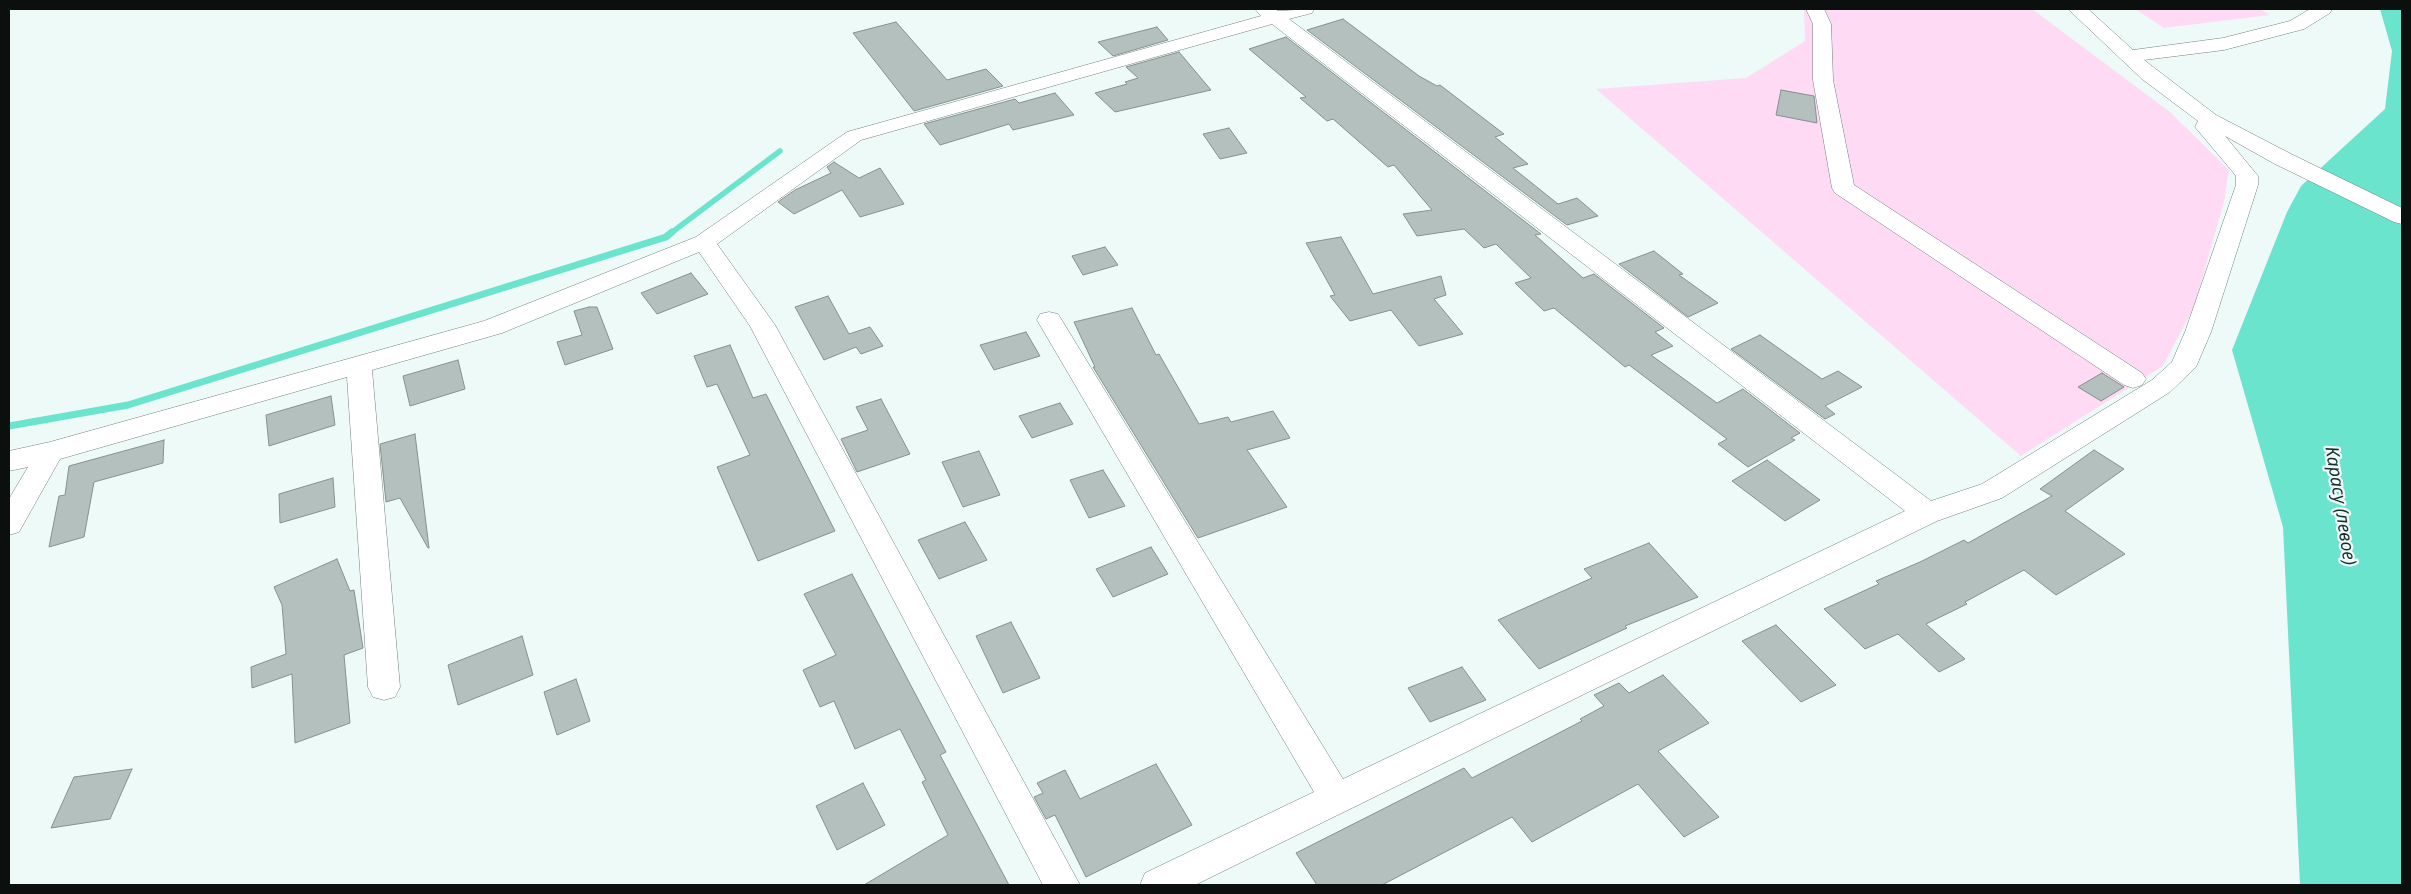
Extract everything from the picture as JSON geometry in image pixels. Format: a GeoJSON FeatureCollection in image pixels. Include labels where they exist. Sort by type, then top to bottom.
{"type":"FeatureCollection","features":[{"type":"Feature","properties":{"kind":"street"},"geometry":{"type":"LineString","coordinates":[[9,461],[50,452],[359,367],[493,327],[704,242],[854,136],[1270,13],[1305,9]]}},
{"type":"Feature","properties":{"kind":"street"},"geometry":{"type":"LineString","coordinates":[[1815,9],[1822,24],[1823,80],[1843,188],[2133,379]]}},
{"type":"Feature","properties":{"kind":"street"},"geometry":{"type":"LineString","coordinates":[[2077,9],[2128,56],[2187,104],[2209,119],[2283,159],[2402,217]]}},
{"type":"Feature","properties":{"kind":"street"},"geometry":{"type":"LineString","coordinates":[[2128,56],[2224,44],[2297,25],[2323,9]]}},
{"type":"Feature","properties":{"kind":"street"},"geometry":{"type":"LineString","coordinates":[[1270,13],[1927,513]]}},
{"type":"Feature","properties":{"kind":"street"},"geometry":{"type":"LineString","coordinates":[[1158,885],[1927,513],[1992,491],[2161,386],[2183,367],[2198,332],[2247,186],[2247,176],[2240,166],[2205,127],[2209,119]]}},
{"type":"Feature","properties":{"kind":"street"},"geometry":{"type":"LineString","coordinates":[[704,242],[762,325],[1062,885]]}},
{"type":"Feature","properties":{"kind":"street"},"geometry":{"type":"LineString","coordinates":[[1049,320],[1336,798]]}},
{"type":"Feature","properties":{"kind":"street"},"geometry":{"type":"LineString","coordinates":[[359,367],[384,687]]}},
{"type":"Feature","properties":{"kind":"street"},"geometry":{"type":"LineString","coordinates":[[9,524],[50,452]]}},
{"type":"Feature","properties":{"kind":"shaded area"},"geometry":{"type":"Polygon","coordinates":[[[1804,9],[2032,9],[2170,112],[2229,170],[2224,202],[2194,307],[2163,366],[2021,456],[1596,89],[1746,78],[1805,41],[1804,9]]]}},
{"type":"Feature","properties":{"kind":"shaded area"},"geometry":{"type":"Polygon","coordinates":[[[2135,9],[2260,9],[2270,15],[2164,28],[2135,9]]]}},
{"type":"Feature","properties":{"kind":"water","name":"Карасу (левое)"},"geometry":{"type":"Polygon","coordinates":[[[2380,9],[2402,9],[2402,885],[2300,885],[2283,527],[2232,350],[2287,212],[2301,186],[2385,109],[2392,51],[2380,9]]]}},
{"type":"Feature","properties":{"kind":"building"},"geometry":{"type":"Polygon","coordinates":[[[1343,19],[1419,76],[1437,86],[1440,85],[1504,134],[1495,137],[1528,164],[1513,168],[1558,204],[1577,198],[1598,216],[1567,225],[1307,30],[1343,19]]]}},
{"type":"Feature","properties":{"kind":"building"},"geometry":{"type":"Polygon","coordinates":[[[896,22],[947,80],[986,69],[1003,86],[914,111],[853,33],[896,22]]]}},
{"type":"Feature","properties":{"kind":"building"},"geometry":{"type":"Polygon","coordinates":[[[1157,27],[1168,40],[1113,56],[1098,42],[1157,27]]]}},
{"type":"Feature","properties":{"kind":"building"},"geometry":{"type":"Polygon","coordinates":[[[1286,37],[1541,234],[1535,235],[1583,278],[1594,274],[1664,328],[1655,332],[1673,346],[1651,355],[1717,403],[1743,389],[1800,433],[1791,438],[1795,440],[1748,467],[1718,444],[1727,439],[1629,365],[1625,367],[1554,308],[1544,311],[1515,283],[1531,278],[1496,244],[1484,248],[1464,229],[1417,236],[1403,214],[1432,210],[1394,165],[1388,167],[1333,119],[1327,121],[1300,98],[1306,97],[1249,49],[1286,37]]]}},
{"type":"Feature","properties":{"kind":"building"},"geometry":{"type":"Polygon","coordinates":[[[1179,52],[1211,90],[1115,112],[1095,93],[1127,84],[1125,82],[1138,78],[1126,67],[1179,52]]]}},
{"type":"Feature","properties":{"kind":"building"},"geometry":{"type":"Polygon","coordinates":[[[1781,90],[1814,96],[1817,123],[1776,115],[1781,90]]]}},
{"type":"Feature","properties":{"kind":"building"},"geometry":{"type":"Polygon","coordinates":[[[1055,93],[1074,115],[1013,130],[1009,124],[940,145],[924,124],[1015,99],[1019,103],[1055,93]]]}},
{"type":"Feature","properties":{"kind":"building"},"geometry":{"type":"Polygon","coordinates":[[[1229,128],[1247,153],[1220,159],[1203,134],[1229,128]]]}},
{"type":"Feature","properties":{"kind":"building"},"geometry":{"type":"Polygon","coordinates":[[[834,162],[859,178],[880,168],[904,204],[860,217],[842,190],[794,214],[778,202],[795,190],[831,173],[827,167],[834,162]]]}},
{"type":"Feature","properties":{"kind":"building"},"geometry":{"type":"Polygon","coordinates":[[[1341,237],[1373,294],[1441,276],[1446,295],[1434,299],[1463,334],[1419,346],[1391,310],[1350,321],[1330,296],[1335,295],[1306,243],[1341,237]]]}},
{"type":"Feature","properties":{"kind":"building"},"geometry":{"type":"Polygon","coordinates":[[[1105,247],[1118,265],[1083,275],[1072,256],[1105,247]]]}},
{"type":"Feature","properties":{"kind":"building"},"geometry":{"type":"Polygon","coordinates":[[[1654,251],[1683,274],[1679,275],[1718,303],[1688,317],[1619,264],[1654,251]]]}},
{"type":"Feature","properties":{"kind":"building"},"geometry":{"type":"Polygon","coordinates":[[[691,273],[708,294],[657,314],[641,293],[691,273]]]}},
{"type":"Feature","properties":{"kind":"building"},"geometry":{"type":"Polygon","coordinates":[[[828,296],[849,334],[870,327],[883,346],[861,354],[856,347],[824,360],[795,307],[828,296]]]}},
{"type":"Feature","properties":{"kind":"building"},"geometry":{"type":"Polygon","coordinates":[[[597,307],[613,349],[565,365],[557,342],[582,335],[574,311],[597,307]]]}},
{"type":"Feature","properties":{"kind":"building"},"geometry":{"type":"Polygon","coordinates":[[[1132,308],[1156,355],[1159,354],[1199,424],[1228,417],[1231,422],[1273,411],[1290,438],[1247,450],[1287,507],[1198,538],[1093,367],[1095,367],[1074,322],[1132,308]]]}},
{"type":"Feature","properties":{"kind":"building"},"geometry":{"type":"Polygon","coordinates":[[[1026,332],[1040,356],[994,370],[980,345],[1026,332]]]}},
{"type":"Feature","properties":{"kind":"building"},"geometry":{"type":"Polygon","coordinates":[[[1760,335],[1822,379],[1838,371],[1862,387],[1825,406],[1835,414],[1825,419],[1731,349],[1760,335]]]}},
{"type":"Feature","properties":{"kind":"building"},"geometry":{"type":"Polygon","coordinates":[[[730,345],[753,398],[766,394],[835,531],[758,561],[717,467],[750,455],[717,384],[707,387],[694,356],[730,345]]]}},
{"type":"Feature","properties":{"kind":"building"},"geometry":{"type":"Polygon","coordinates":[[[458,360],[465,389],[410,406],[403,376],[458,360]]]}},
{"type":"Feature","properties":{"kind":"building"},"geometry":{"type":"Polygon","coordinates":[[[2102,373],[2124,387],[2101,401],[2078,387],[2102,373]]]}},
{"type":"Feature","properties":{"kind":"building"},"geometry":{"type":"Polygon","coordinates":[[[331,396],[335,425],[269,446],[266,415],[331,396]]]}},
{"type":"Feature","properties":{"kind":"building"},"geometry":{"type":"Polygon","coordinates":[[[881,399],[910,454],[857,472],[841,439],[868,430],[856,407],[881,399]]]}},
{"type":"Feature","properties":{"kind":"building"},"geometry":{"type":"Polygon","coordinates":[[[1060,403],[1073,424],[1032,438],[1019,416],[1060,403]]]}},
{"type":"Feature","properties":{"kind":"building"},"geometry":{"type":"Polygon","coordinates":[[[415,434],[429,548],[400,498],[386,502],[380,444],[415,434]]]}},
{"type":"Feature","properties":{"kind":"building"},"geometry":{"type":"Polygon","coordinates":[[[164,440],[163,463],[94,482],[84,537],[49,547],[59,496],[65,495],[69,466],[164,440]]]}},
{"type":"Feature","properties":{"kind":"building"},"geometry":{"type":"Polygon","coordinates":[[[2094,450],[2124,469],[2065,511],[2125,554],[2056,595],[2024,570],[1965,602],[1967,604],[1926,624],[1965,659],[1939,672],[1898,634],[1865,649],[1824,609],[1879,584],[1876,581],[1964,540],[1968,543],[2052,496],[2040,489],[2094,450]]]}},
{"type":"Feature","properties":{"kind":"building"},"geometry":{"type":"Polygon","coordinates":[[[979,451],[1000,495],[963,507],[942,462],[979,451]]]}},
{"type":"Feature","properties":{"kind":"building"},"geometry":{"type":"Polygon","coordinates":[[[1767,460],[1820,500],[1785,521],[1732,481],[1767,460]]]}},
{"type":"Feature","properties":{"kind":"building"},"geometry":{"type":"Polygon","coordinates":[[[1103,470],[1125,506],[1089,518],[1070,480],[1103,470]]]}},
{"type":"Feature","properties":{"kind":"building"},"geometry":{"type":"Polygon","coordinates":[[[333,478],[335,507],[280,523],[279,494],[333,478]]]}},
{"type":"Feature","properties":{"kind":"building"},"geometry":{"type":"Polygon","coordinates":[[[965,522],[987,560],[939,579],[918,540],[965,522]]]}},
{"type":"Feature","properties":{"kind":"building"},"geometry":{"type":"Polygon","coordinates":[[[1649,543],[1698,597],[1625,626],[1627,628],[1539,669],[1498,620],[1592,578],[1584,569],[1649,543]]]}},
{"type":"Feature","properties":{"kind":"building"},"geometry":{"type":"Polygon","coordinates":[[[1151,547],[1168,574],[1113,597],[1096,569],[1151,547]]]}},
{"type":"Feature","properties":{"kind":"building"},"geometry":{"type":"Polygon","coordinates":[[[337,559],[350,591],[354,590],[363,648],[344,655],[350,723],[295,743],[292,674],[252,688],[251,667],[286,654],[282,605],[274,587],[337,559]]]}},
{"type":"Feature","properties":{"kind":"building"},"geometry":{"type":"Polygon","coordinates":[[[852,574],[946,752],[940,755],[1009,885],[864,885],[948,835],[922,782],[926,780],[900,729],[855,749],[834,701],[820,707],[803,670],[836,655],[804,594],[852,574]]]}},
{"type":"Feature","properties":{"kind":"building"},"geometry":{"type":"Polygon","coordinates":[[[1011,622],[1040,678],[1003,693],[976,636],[1011,622]]]}},
{"type":"Feature","properties":{"kind":"building"},"geometry":{"type":"Polygon","coordinates":[[[1776,625],[1836,685],[1801,702],[1742,641],[1776,625]]]}},
{"type":"Feature","properties":{"kind":"building"},"geometry":{"type":"Polygon","coordinates":[[[522,636],[533,675],[458,705],[448,665],[522,636]]]}},
{"type":"Feature","properties":{"kind":"building"},"geometry":{"type":"Polygon","coordinates":[[[1462,667],[1486,700],[1430,722],[1408,688],[1462,667]]]}},
{"type":"Feature","properties":{"kind":"building"},"geometry":{"type":"Polygon","coordinates":[[[1663,675],[1709,723],[1658,751],[1719,817],[1684,837],[1638,784],[1532,842],[1512,817],[1382,885],[1317,885],[1296,853],[1464,768],[1472,778],[1582,721],[1580,719],[1604,706],[1594,695],[1619,683],[1629,693],[1663,675]]]}},
{"type":"Feature","properties":{"kind":"building"},"geometry":{"type":"Polygon","coordinates":[[[576,679],[590,721],[557,735],[544,692],[576,679]]]}},
{"type":"Feature","properties":{"kind":"building"},"geometry":{"type":"Polygon","coordinates":[[[1156,764],[1192,825],[1086,877],[1055,815],[1046,819],[1034,797],[1043,793],[1037,783],[1065,770],[1080,799],[1156,764]]]}},
{"type":"Feature","properties":{"kind":"building"},"geometry":{"type":"Polygon","coordinates":[[[132,769],[110,819],[51,828],[74,777],[132,769]]]}},
{"type":"Feature","properties":{"kind":"building"},"geometry":{"type":"Polygon","coordinates":[[[863,783],[885,825],[837,850],[816,806],[863,783]]]}},
{"type":"Feature","properties":{"kind":"waterway"},"geometry":{"type":"LineString","coordinates":[[671,233],[780,151]]}},
{"type":"Feature","properties":{"kind":"waterway"},"geometry":{"type":"LineString","coordinates":[[9,426],[128,405],[666,237],[672,232]]}}]}
